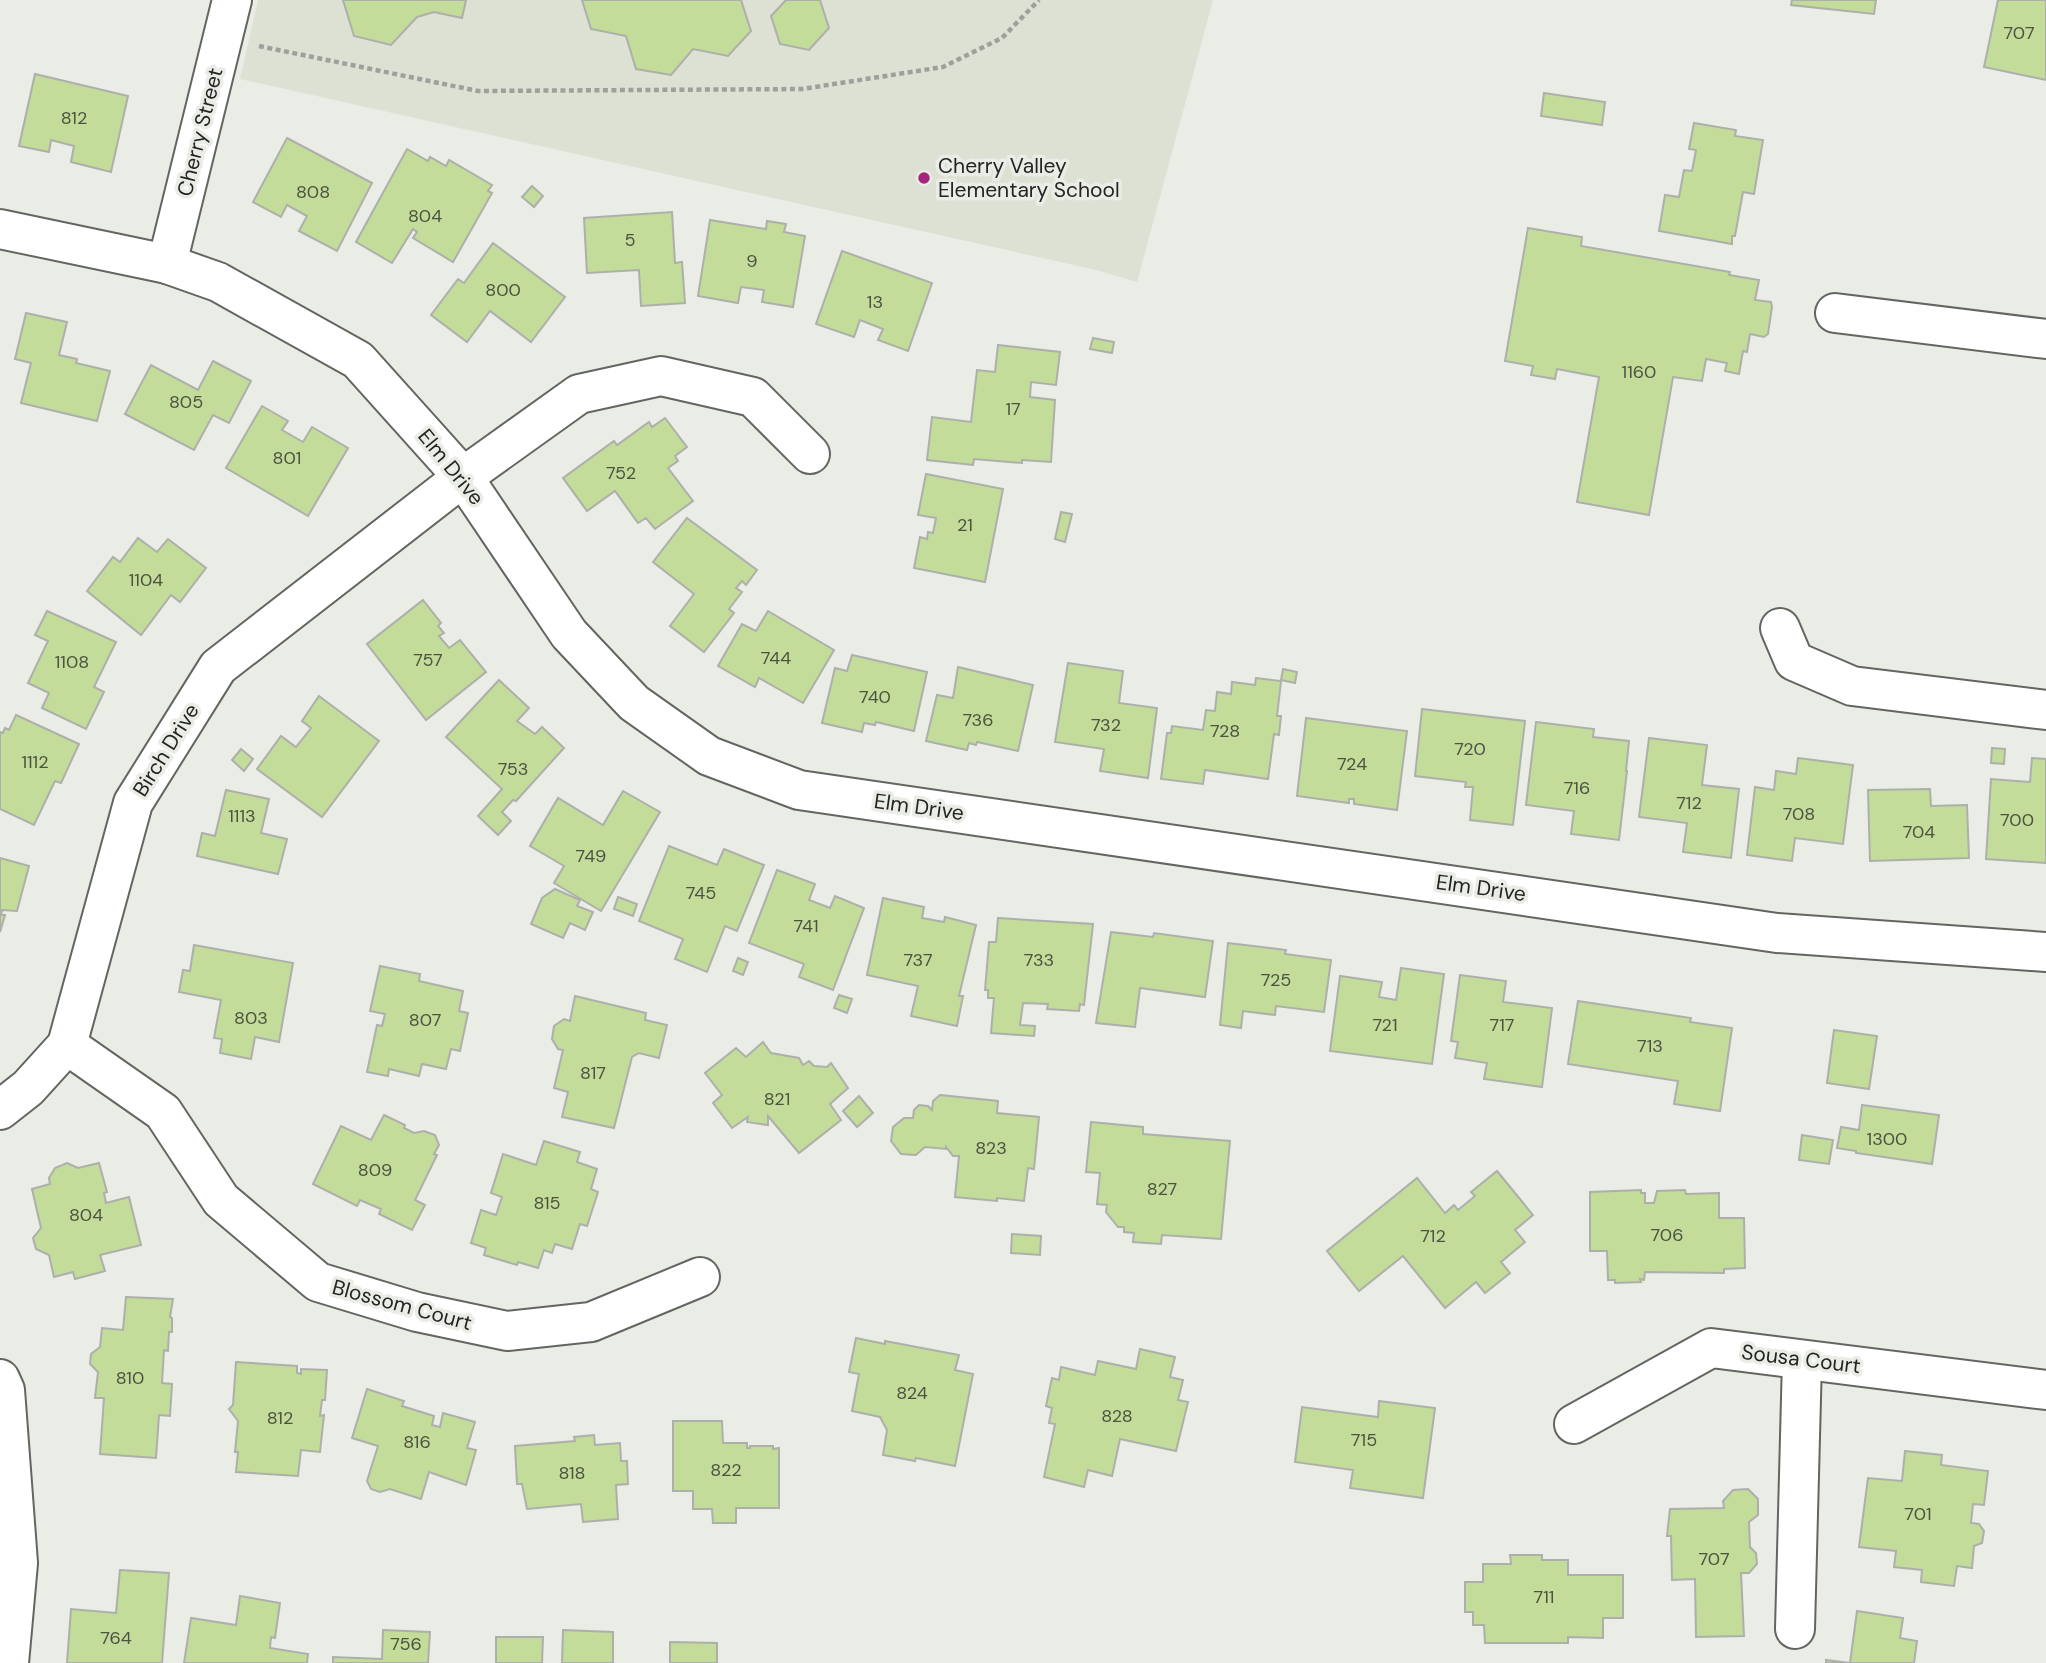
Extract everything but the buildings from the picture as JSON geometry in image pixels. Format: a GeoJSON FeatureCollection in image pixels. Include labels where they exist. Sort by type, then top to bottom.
{"type":"FeatureCollection","features":[{"type":"Feature","properties":{"kind":"street","name":"Cherry Street"},"geometry":{"type":"LineString","coordinates":[[167,264],[232,0]]}},
{"type":"Feature","properties":{"kind":"street","name":"Elm Drive"},"geometry":{"type":"LineString","coordinates":[[0,229],[167,264],[218,282],[358,360],[463,477],[569,634],[634,703],[709,756],[799,790],[1777,933],[2046,952]]}},
{"type":"Feature","properties":{"kind":"street"},"geometry":{"type":"LineString","coordinates":[[1835,313],[2046,339]]}},
{"type":"Feature","properties":{"kind":"street","name":"Birch Drive"},"geometry":{"type":"LineString","coordinates":[[0,1110],[28,1088],[67,1045],[133,803],[218,667],[463,477],[579,394],[661,376],[753,397],[810,454]]}},
{"type":"Feature","properties":{"kind":"street"},"geometry":{"type":"LineString","coordinates":[[1780,628],[1794,661],[1852,686],[2046,710]]}},
{"type":"Feature","properties":{"kind":"street","name":"Blossom Court"},"geometry":{"type":"LineString","coordinates":[[67,1045],[163,1112],[221,1200],[318,1282],[416,1312],[507,1331],[591,1322],[700,1277]]}},
{"type":"Feature","properties":{"kind":"street","name":"Sousa Court"},"geometry":{"type":"LineString","coordinates":[[1574,1424],[1711,1348],[2046,1390]]}},
{"type":"Feature","properties":{"kind":"street"},"geometry":{"type":"LineString","coordinates":[[1795,1629],[1802,1360]]}},
{"type":"Feature","properties":{"kind":"street"},"geometry":{"type":"LineString","coordinates":[[0,1379],[5,1390],[18,1563],[9,1663]]}},
{"type":"Feature","properties":{"kind":"path"},"geometry":{"type":"LineString","coordinates":[[254,45],[478,91],[802,89],[943,67],[1002,38],[1039,0]]}},
{"type":"Feature","properties":{"kind":"shaded area","name":"Cherry Valley Elementary School"},"geometry":{"type":"Polygon","coordinates":[[[258,0],[1213,0],[1137,282],[1096,270],[240,79],[258,0]]]}},
{"type":"Feature","properties":{"kind":"place","name":"Cherry Valley Elementary School"},"geometry":{"type":"Point","coordinates":[924,178]}}]}
